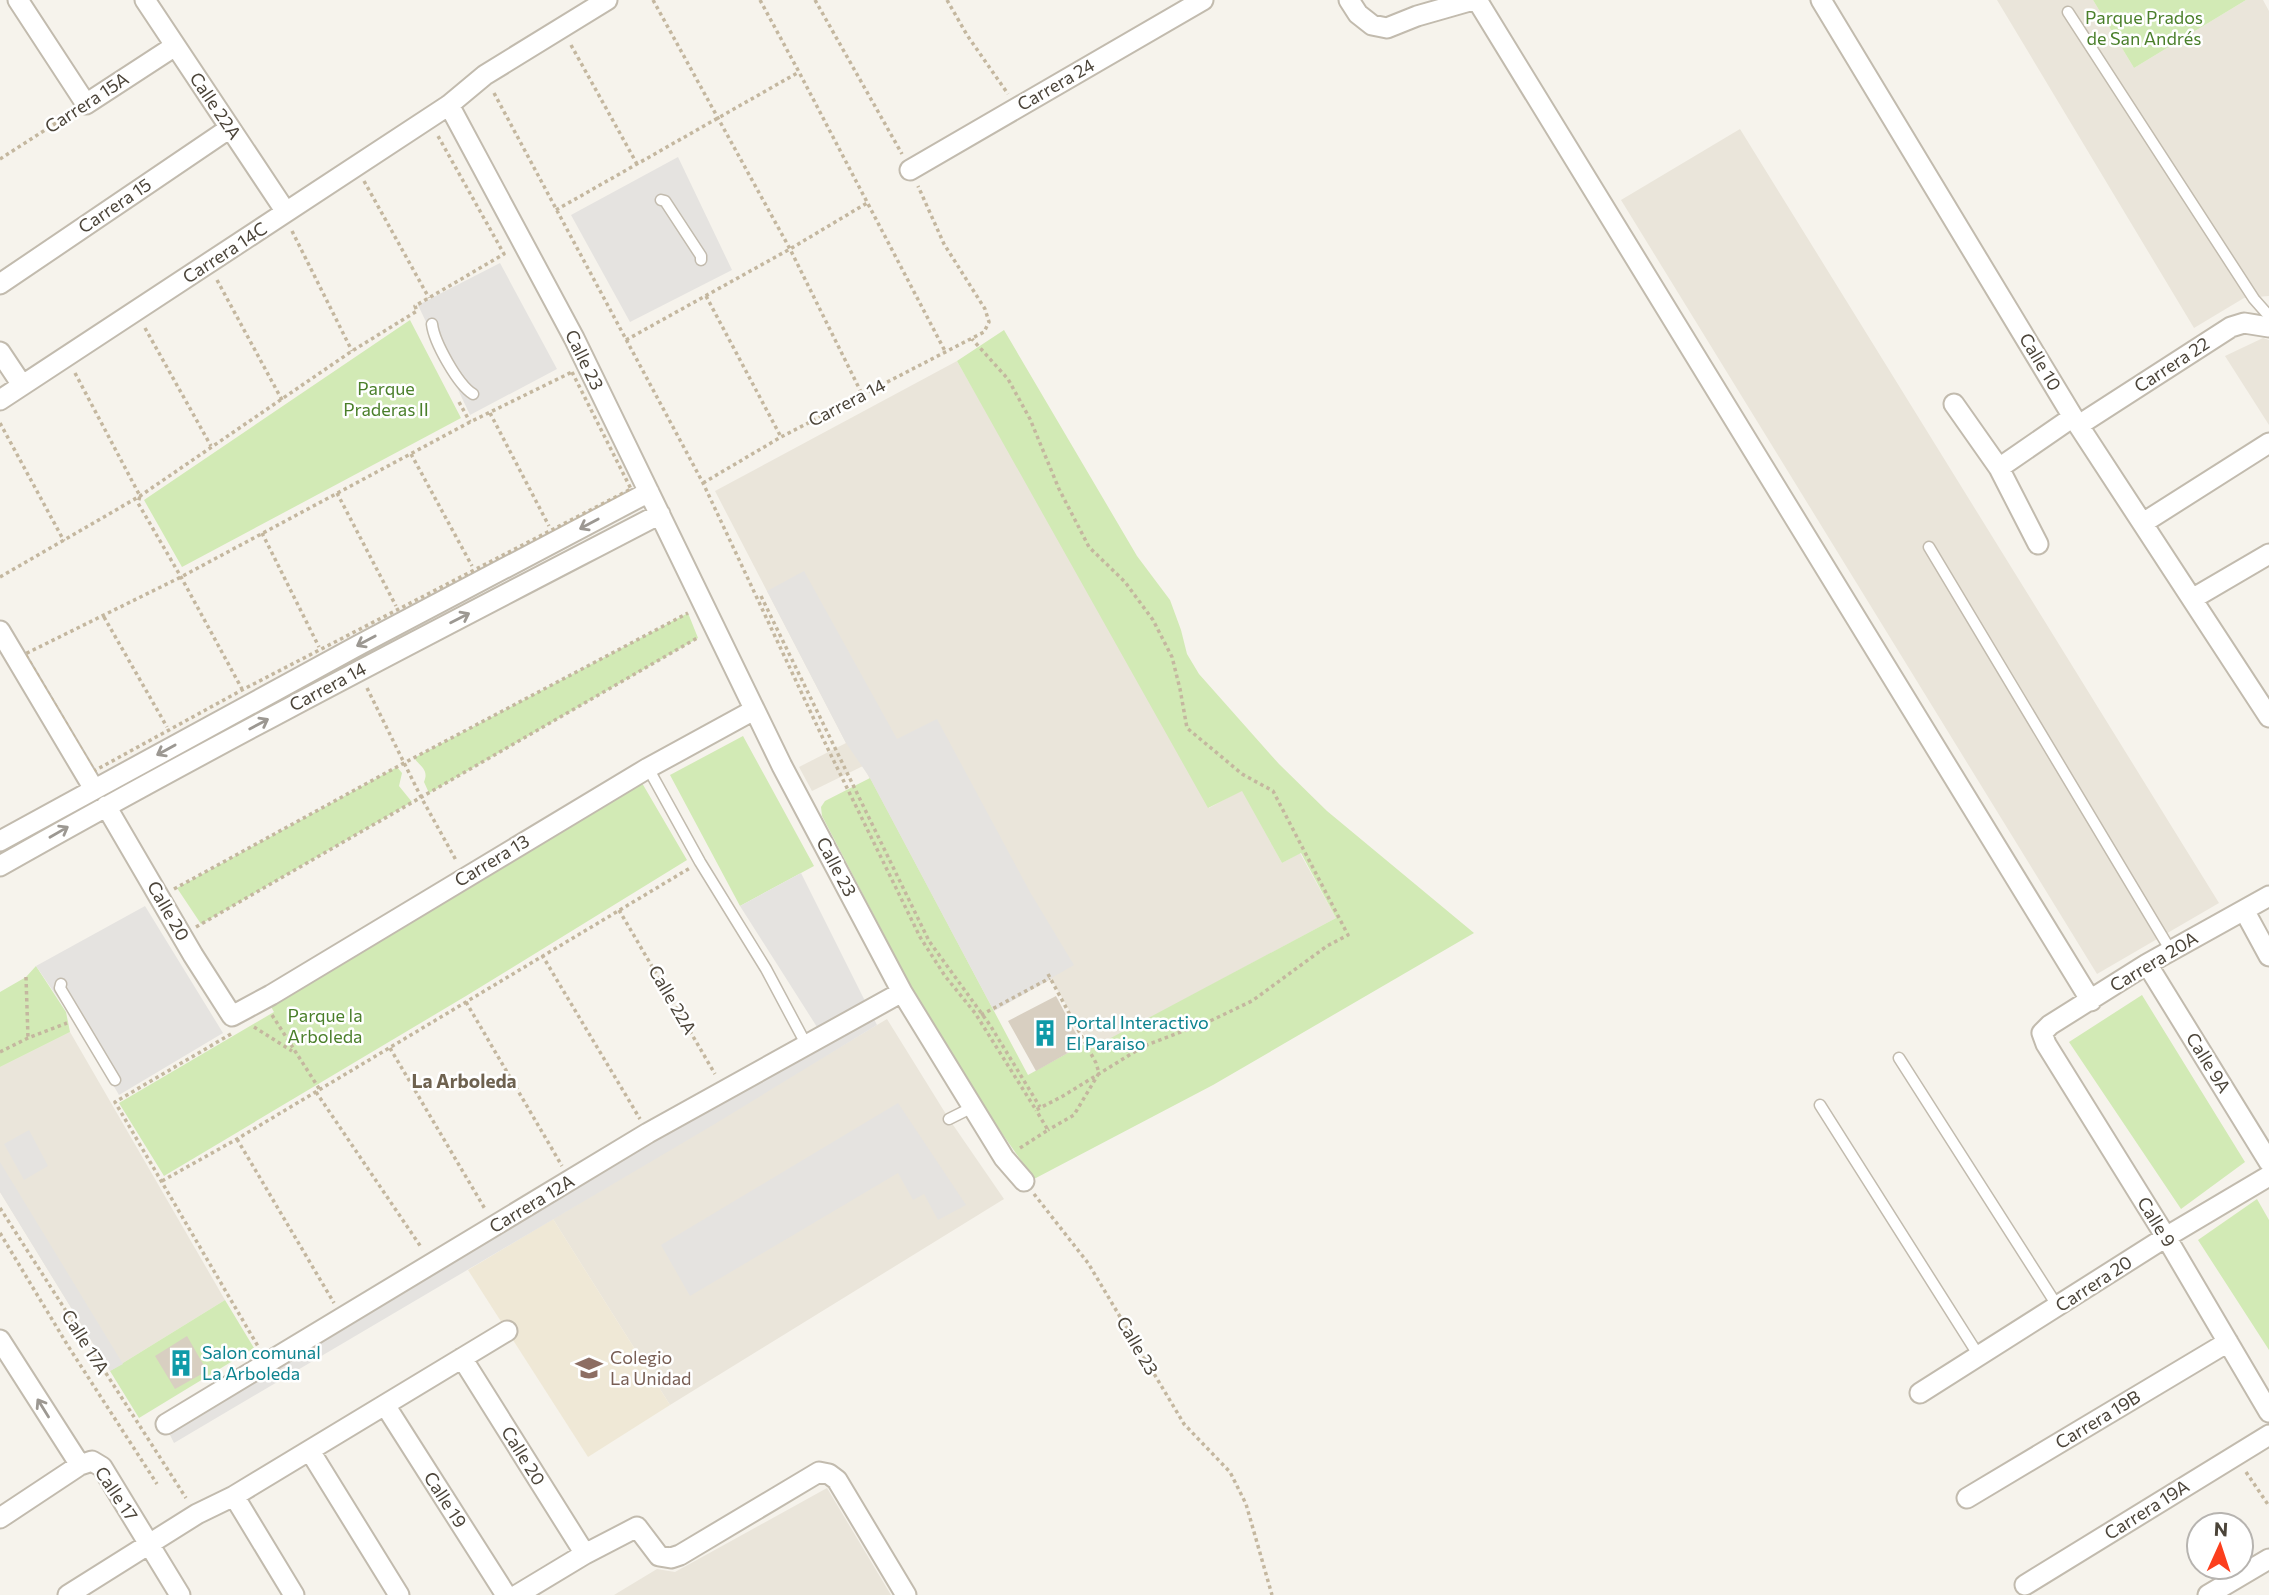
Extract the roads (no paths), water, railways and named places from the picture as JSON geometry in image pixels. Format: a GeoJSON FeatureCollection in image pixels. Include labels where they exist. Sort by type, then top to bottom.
{"type":"FeatureCollection","features":[{"type":"Feature","properties":{"kind":"street","name":"Carrera 15A"},"geometry":{"type":"LineString","coordinates":[[18,0],[86,104],[174,46]]}},
{"type":"Feature","properties":{"kind":"street","name":"Calle 22A"},"geometry":{"type":"LineString","coordinates":[[145,0],[289,221]]}},
{"type":"Feature","properties":{"kind":"street"},"geometry":{"type":"LineString","coordinates":[[449,105],[485,75],[607,0]]}},
{"type":"Feature","properties":{"kind":"street","name":"Carrera 24"},"geometry":{"type":"LineString","coordinates":[[910,170],[1203,0]]}},
{"type":"Feature","properties":{"kind":"street"},"geometry":{"type":"LineString","coordinates":[[1349,0],[1358,14],[1372,25],[1387,28],[1417,16],[1475,0],[2091,1000]]}},
{"type":"Feature","properties":{"kind":"street","name":"Calle 10"},"geometry":{"type":"LineString","coordinates":[[1821,0],[2076,421],[2269,717]]}},
{"type":"Feature","properties":{"kind":"street","name":"Carrera 14C"},"geometry":{"type":"LineString","coordinates":[[0,400],[289,221],[357,166],[449,105]]}},
{"type":"Feature","properties":{"kind":"street","name":"Calle 23"},"geometry":{"type":"LineString","coordinates":[[449,105],[574,338],[713,629],[902,992],[1004,1158],[1024,1181]]}},
{"type":"Feature","properties":{"kind":"street","name":"Carrera 15"},"geometry":{"type":"LineString","coordinates":[[0,284],[230,128]]}},
{"type":"Feature","properties":{"kind":"street","name":"Carrera 22"},"geometry":{"type":"LineString","coordinates":[[1999,468],[2231,327],[2245,323],[2269,327]]}},
{"type":"Feature","properties":{"kind":"street"},"geometry":{"type":"LineString","coordinates":[[0,352],[22,385]]}},
{"type":"Feature","properties":{"kind":"street"},"geometry":{"type":"LineString","coordinates":[[1954,404],[1999,468],[2038,544]]}},
{"type":"Feature","properties":{"kind":"street"},"geometry":{"type":"LineString","coordinates":[[2143,523],[2269,443]]}},
{"type":"Feature","properties":{"kind":"street","name":"Carrera 14"},"geometry":{"type":"LineString","coordinates":[[0,841],[359,645],[649,492]]}},
{"type":"Feature","properties":{"kind":"street","name":"Carrera 14"},"geometry":{"type":"LineString","coordinates":[[0,866],[106,806],[359,671],[660,514]]}},
{"type":"Feature","properties":{"kind":"street"},"geometry":{"type":"LineString","coordinates":[[2192,599],[2269,554]]}},
{"type":"Feature","properties":{"kind":"street"},"geometry":{"type":"LineString","coordinates":[[0,631],[93,789]]}},
{"type":"Feature","properties":{"kind":"street","name":"Carrera 13"},"geometry":{"type":"LineString","coordinates":[[238,1018],[262,1000],[648,768],[754,710]]}},
{"type":"Feature","properties":{"kind":"street","name":"Calle 20"},"geometry":{"type":"LineString","coordinates":[[106,806],[182,935],[238,1018]]}},
{"type":"Feature","properties":{"kind":"street","name":"Carrera 20A"},"geometry":{"type":"LineString","coordinates":[[2042,1032],[2147,964],[2269,896]]}},
{"type":"Feature","properties":{"kind":"street"},"geometry":{"type":"LineString","coordinates":[[2244,910],[2269,956]]}},
{"type":"Feature","properties":{"kind":"street","name":"Calle 9A"},"geometry":{"type":"LineString","coordinates":[[2147,964],[2269,1162]]}},
{"type":"Feature","properties":{"kind":"street","name":"Carrera 12A"},"geometry":{"type":"LineString","coordinates":[[166,1424],[648,1133],[902,992]]}},
{"type":"Feature","properties":{"kind":"street","name":"Calle 9"},"geometry":{"type":"LineString","coordinates":[[2042,1032],[2046,1044],[2166,1237],[2269,1412]]}},
{"type":"Feature","properties":{"kind":"street","name":"Carrera 20"},"geometry":{"type":"LineString","coordinates":[[1920,1393],[2269,1175]]}},
{"type":"Feature","properties":{"kind":"street"},"geometry":{"type":"LineString","coordinates":[[68,1595],[197,1514],[234,1496],[507,1331]]}},
{"type":"Feature","properties":{"kind":"street","name":"Calle 17"},"geometry":{"type":"LineString","coordinates":[[0,1339],[80,1465],[92,1461],[102,1466],[180,1595]]}},
{"type":"Feature","properties":{"kind":"street","name":"Carrera 19B"},"geometry":{"type":"LineString","coordinates":[[1967,1498],[2228,1342]]}},
{"type":"Feature","properties":{"kind":"street","name":"Calle 20"},"geometry":{"type":"LineString","coordinates":[[462,1358],[585,1555]]}},
{"type":"Feature","properties":{"kind":"street","name":"Calle 19"},"geometry":{"type":"LineString","coordinates":[[385,1405],[506,1595]]}},
{"type":"Feature","properties":{"kind":"street","name":"Carrera 19A"},"geometry":{"type":"LineString","coordinates":[[2025,1585],[2269,1435]]}},
{"type":"Feature","properties":{"kind":"street"},"geometry":{"type":"LineString","coordinates":[[310,1451],[399,1595]]}},
{"type":"Feature","properties":{"kind":"street"},"geometry":{"type":"LineString","coordinates":[[1,1514],[80,1465]]}},
{"type":"Feature","properties":{"kind":"street"},"geometry":{"type":"LineString","coordinates":[[517,1595],[637,1527],[659,1556],[671,1558],[680,1555],[819,1472],[829,1474],[837,1480],[906,1595]]}},
{"type":"Feature","properties":{"kind":"street"},"geometry":{"type":"LineString","coordinates":[[234,1496],[294,1595]]}},
{"type":"Feature","properties":{"kind":"street"},"geometry":{"type":"LineString","coordinates":[[2208,1595],[2269,1559]]}},
{"type":"Feature","properties":{"kind":"lane"},"geometry":{"type":"LineString","coordinates":[[2068,12],[2254,299],[2269,316]]}},
{"type":"Feature","properties":{"kind":"lane"},"geometry":{"type":"LineString","coordinates":[[661,200],[665,201],[701,260]]}},
{"type":"Feature","properties":{"kind":"lane"},"geometry":{"type":"LineString","coordinates":[[432,324],[431,327],[447,359],[466,390],[473,394]]}},
{"type":"Feature","properties":{"kind":"lane"},"geometry":{"type":"LineString","coordinates":[[1929,547],[2171,951]]}},
{"type":"Feature","properties":{"kind":"lane"},"geometry":{"type":"LineString","coordinates":[[648,768],[700,862],[766,969],[806,1044]]}},
{"type":"Feature","properties":{"kind":"lane"},"geometry":{"type":"LineString","coordinates":[[61,984],[60,988],[115,1080]]}},
{"type":"Feature","properties":{"kind":"lane"},"geometry":{"type":"LineString","coordinates":[[1899,1058],[2058,1307]]}},
{"type":"Feature","properties":{"kind":"lane"},"geometry":{"type":"LineString","coordinates":[[1820,1105],[1979,1356]]}},
{"type":"Feature","properties":{"kind":"lane"},"geometry":{"type":"LineString","coordinates":[[949,1119],[973,1107]]}},
{"type":"Feature","properties":{"kind":"place","name":"Portal Interactivo El Paraiso"},"geometry":{"type":"Point","coordinates":[1045,1033]}},
{"type":"Feature","properties":{"kind":"place","name":"Salon comunal La Arboleda"},"geometry":{"type":"Point","coordinates":[181,1363]}},
{"type":"Feature","properties":{"kind":"place","name":"Colegio La Unidad"},"geometry":{"type":"Point","coordinates":[589,1368]}},
{"type":"Feature","properties":{"kind":"district","name":"La Arboleda"},"geometry":{"type":"Point","coordinates":[464,1081]}},
{"type":"Feature","properties":{"kind":"park label","name":"Parque Prados de San Andrés"},"geometry":{"type":"Point","coordinates":[2144,28]}},
{"type":"Feature","properties":{"kind":"park label","name":"Parque Praderas II"},"geometry":{"type":"Point","coordinates":[386,399]}},
{"type":"Feature","properties":{"kind":"park label","name":"Parque la Arboleda"},"geometry":{"type":"Point","coordinates":[325,1026]}}]}
